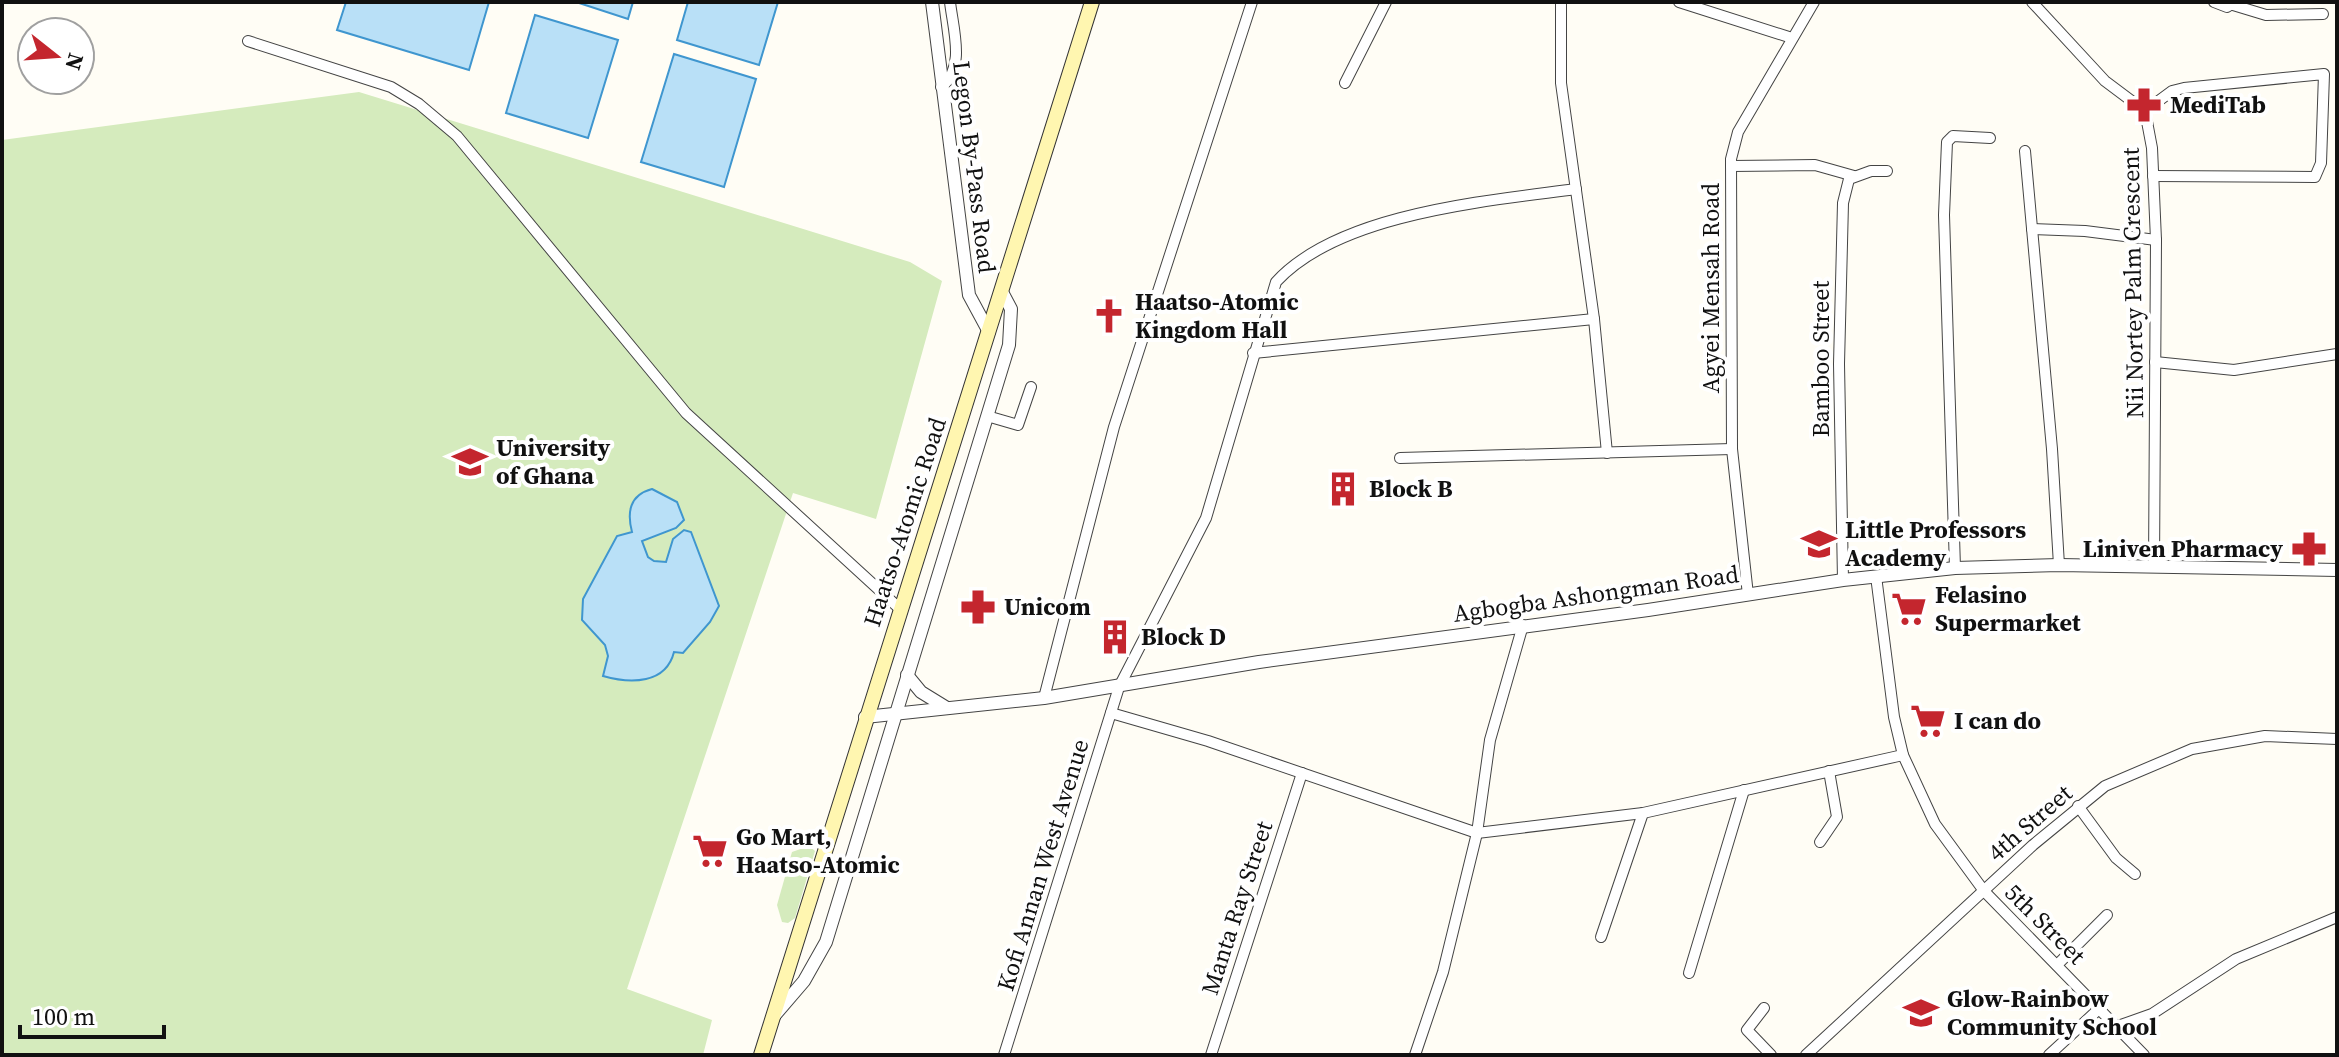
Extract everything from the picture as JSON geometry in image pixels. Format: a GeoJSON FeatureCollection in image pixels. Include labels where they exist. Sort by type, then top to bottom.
{"type":"FeatureCollection","features":[{"type":"Feature","properties":{"kind":"main road","name":"Haatso-Atomic Road"},"geometry":{"type":"LineString","coordinates":[[761,1055],[1092,2]]}},
{"type":"Feature","properties":{"kind":"street","name":"Legon By-Pass Road"},"geometry":{"type":"LineString","coordinates":[[932,2],[969,295],[989,332]]}},
{"type":"Feature","properties":{"kind":"street"},"geometry":{"type":"LineString","coordinates":[[941,87],[952,79],[956,66],[950,2]]}},
{"type":"Feature","properties":{"kind":"street"},"geometry":{"type":"LineString","coordinates":[[1044,698],[1114,427],[1252,2]]}},
{"type":"Feature","properties":{"kind":"street"},"geometry":{"type":"LineString","coordinates":[[1345,83],[1386,2]]}},
{"type":"Feature","properties":{"kind":"street"},"geometry":{"type":"LineString","coordinates":[[1561,2],[1561,83],[1594,319],[1607,453]]}},
{"type":"Feature","properties":{"kind":"street"},"geometry":{"type":"LineString","coordinates":[[1679,2],[1792,38]]}},
{"type":"Feature","properties":{"kind":"street","name":"Agyei Mensah Road"},"geometry":{"type":"LineString","coordinates":[[1748,595],[1732,449],[1731,166],[1738,132],[1814,2]]}},
{"type":"Feature","properties":{"kind":"street"},"geometry":{"type":"LineString","coordinates":[[2032,2],[2105,81],[2145,111],[2172,91],[2337,72]]}},
{"type":"Feature","properties":{"kind":"street"},"geometry":{"type":"LineString","coordinates":[[2214,2],[2234,4],[2266,15],[2323,14]]}},
{"type":"Feature","properties":{"kind":"street"},"geometry":{"type":"LineString","coordinates":[[248,41],[391,87],[429,112],[457,136],[686,413],[900,609]]}},
{"type":"Feature","properties":{"kind":"street"},"geometry":{"type":"LineString","coordinates":[[2153,176],[2315,177],[2321,163],[2324,74]]}},
{"type":"Feature","properties":{"kind":"street","name":"Nii Nortey Palm Crescent"},"geometry":{"type":"LineString","coordinates":[[2145,111],[2151,133],[2156,240],[2154,566]]}},
{"type":"Feature","properties":{"kind":"street"},"geometry":{"type":"LineString","coordinates":[[1955,568],[1944,217],[1947,142],[1953,136],[1990,138]]}},
{"type":"Feature","properties":{"kind":"street"},"geometry":{"type":"LineString","coordinates":[[2025,151],[2052,449],[2059,565]]}},
{"type":"Feature","properties":{"kind":"street"},"geometry":{"type":"LineString","coordinates":[[1731,166],[1815,165],[1854,176],[1887,171]]}},
{"type":"Feature","properties":{"kind":"street","name":"Bamboo Street"},"geometry":{"type":"LineString","coordinates":[[1843,580],[1839,364],[1843,203],[1849,179],[1854,176]]}},
{"type":"Feature","properties":{"kind":"street","name":"Kofi Annan West Avenue"},"geometry":{"type":"LineString","coordinates":[[1004,1055],[1119,687],[1206,518],[1276,282],[1302,259],[1372,227],[1431,209],[1576,189]]}},
{"type":"Feature","properties":{"kind":"street"},"geometry":{"type":"LineString","coordinates":[[2032,229],[2085,231],[2156,240]]}},
{"type":"Feature","properties":{"kind":"street"},"geometry":{"type":"LineString","coordinates":[[774,1016],[804,981],[826,942],[1012,330],[1011,309],[1002,292]]}},
{"type":"Feature","properties":{"kind":"street"},"geometry":{"type":"LineString","coordinates":[[1253,353],[1594,319]]}},
{"type":"Feature","properties":{"kind":"street"},"geometry":{"type":"LineString","coordinates":[[2155,362],[2234,370],[2337,354]]}},
{"type":"Feature","properties":{"kind":"street"},"geometry":{"type":"LineString","coordinates":[[987,416],[1018,425],[1031,387]]}},
{"type":"Feature","properties":{"kind":"street"},"geometry":{"type":"LineString","coordinates":[[1400,458],[1732,449]]}},
{"type":"Feature","properties":{"kind":"street","name":"Agbogba Ashongman Road"},"geometry":{"type":"LineString","coordinates":[[865,717],[1044,698],[1259,662],[1843,580],[1955,568],[2059,565],[2337,570]]}},
{"type":"Feature","properties":{"kind":"street","name":"5th Street"},"geometry":{"type":"LineString","coordinates":[[1876,576],[1894,717],[1903,755],[1935,824],[1984,891],[2144,1055]]}},
{"type":"Feature","properties":{"kind":"street"},"geometry":{"type":"LineString","coordinates":[[1415,1055],[1443,972],[1477,833],[1490,740],[1523,625]]}},
{"type":"Feature","properties":{"kind":"street"},"geometry":{"type":"LineString","coordinates":[[907,675],[921,692],[947,708]]}},
{"type":"Feature","properties":{"kind":"street"},"geometry":{"type":"LineString","coordinates":[[1111,713],[1302,773],[1477,833],[1643,813],[1903,755]]}},
{"type":"Feature","properties":{"kind":"street","name":"4th Street"},"geometry":{"type":"LineString","coordinates":[[1806,1055],[2078,806],[2105,786],[2192,749],[2265,736],[2337,739]]}},
{"type":"Feature","properties":{"kind":"street"},"geometry":{"type":"LineString","coordinates":[[1820,842],[1837,817],[1829,771]]}},
{"type":"Feature","properties":{"kind":"street","name":"Manta Ray Street"},"geometry":{"type":"LineString","coordinates":[[1211,1055],[1302,773]]}},
{"type":"Feature","properties":{"kind":"street"},"geometry":{"type":"LineString","coordinates":[[1689,973],[1744,790]]}},
{"type":"Feature","properties":{"kind":"street"},"geometry":{"type":"LineString","coordinates":[[2078,806],[2121,864],[2135,874]]}},
{"type":"Feature","properties":{"kind":"street"},"geometry":{"type":"LineString","coordinates":[[1601,937],[1643,813]]}},
{"type":"Feature","properties":{"kind":"street"},"geometry":{"type":"LineString","coordinates":[[2057,965],[2107,915]]}},
{"type":"Feature","properties":{"kind":"street"},"geometry":{"type":"LineString","coordinates":[[2118,1026],[2152,1014],[2236,959],[2337,917]]}},
{"type":"Feature","properties":{"kind":"street"},"geometry":{"type":"LineString","coordinates":[[1764,1008],[1747,1030],[1771,1055]]}},
{"type":"Feature","properties":{"kind":"street"},"geometry":{"type":"LineString","coordinates":[[2049,1055],[2100,1008]]}},
{"type":"Feature","properties":{"kind":"green space","name":"University of Ghana"},"geometry":{"type":"Polygon","coordinates":[[[359,92],[910,262],[942,281],[876,519],[793,493],[627,989],[712,1020],[703,1055],[2,1055],[2,140],[359,92]]]}},
{"type":"Feature","properties":{"kind":"green space"},"geometry":{"type":"Polygon","coordinates":[[[809,846],[815,851],[795,918],[788,923],[782,922],[777,905],[792,852],[809,846]]]}},
{"type":"Feature","properties":{"kind":"water"},"geometry":{"type":"Polygon","coordinates":[[[346,2],[489,2],[469,70],[337,30],[346,2]]]}},
{"type":"Feature","properties":{"kind":"water"},"geometry":{"type":"Polygon","coordinates":[[[576,2],[633,2],[628,19],[576,2]]]}},
{"type":"Feature","properties":{"kind":"water"},"geometry":{"type":"Polygon","coordinates":[[[688,2],[778,2],[759,65],[677,40],[688,2]]]}},
{"type":"Feature","properties":{"kind":"water"},"geometry":{"type":"Polygon","coordinates":[[[535,15],[618,40],[588,138],[506,113],[535,15]]]}},
{"type":"Feature","properties":{"kind":"water"},"geometry":{"type":"Polygon","coordinates":[[[674,54],[756,79],[724,187],[641,162],[674,54]]]}},
{"type":"Feature","properties":{"kind":"water"},"geometry":{"type":"Polygon","coordinates":[[[652,489],[677,502],[684,520],[676,528],[642,541],[648,557],[666,562],[673,539],[684,530],[691,532],[719,606],[710,622],[683,653],[674,652],[670,663],[655,676],[636,680],[614,679],[603,676],[608,656],[605,645],[582,620],[583,599],[617,536],[632,532],[630,512],[634,500],[652,489]]]}},
{"type":"Feature","properties":{"kind":"place","name":"MediTab"},"geometry":{"type":"Point","coordinates":[2144,105]}},
{"type":"Feature","properties":{"kind":"place","name":"Haatso-Atomic Kingdom Hall"},"geometry":{"type":"Point","coordinates":[1109,316]}},
{"type":"Feature","properties":{"kind":"place","name":"University of Ghana"},"geometry":{"type":"Point","coordinates":[470,462]}},
{"type":"Feature","properties":{"kind":"place","name":"Block B"},"geometry":{"type":"Point","coordinates":[1343,489]}},
{"type":"Feature","properties":{"kind":"place","name":"Little Professors Academy"},"geometry":{"type":"Point","coordinates":[1819,544]}},
{"type":"Feature","properties":{"kind":"place","name":"Liniven Pharmacy"},"geometry":{"type":"Point","coordinates":[2309,549]}},
{"type":"Feature","properties":{"kind":"place","name":"Unicom"},"geometry":{"type":"Point","coordinates":[978,607]}},
{"type":"Feature","properties":{"kind":"place","name":"Felasino Supermarket"},"geometry":{"type":"Point","coordinates":[1909,609]}},
{"type":"Feature","properties":{"kind":"place","name":"Block D"},"geometry":{"type":"Point","coordinates":[1115,637]}},
{"type":"Feature","properties":{"kind":"place","name":"I can do"},"geometry":{"type":"Point","coordinates":[1928,721]}},
{"type":"Feature","properties":{"kind":"place","name":"Go Mart, Haatso-Atomic"},"geometry":{"type":"Point","coordinates":[710,851]}},
{"type":"Feature","properties":{"kind":"place","name":"Glow-Rainbow Community School"},"geometry":{"type":"Point","coordinates":[1921,1013]}}]}
